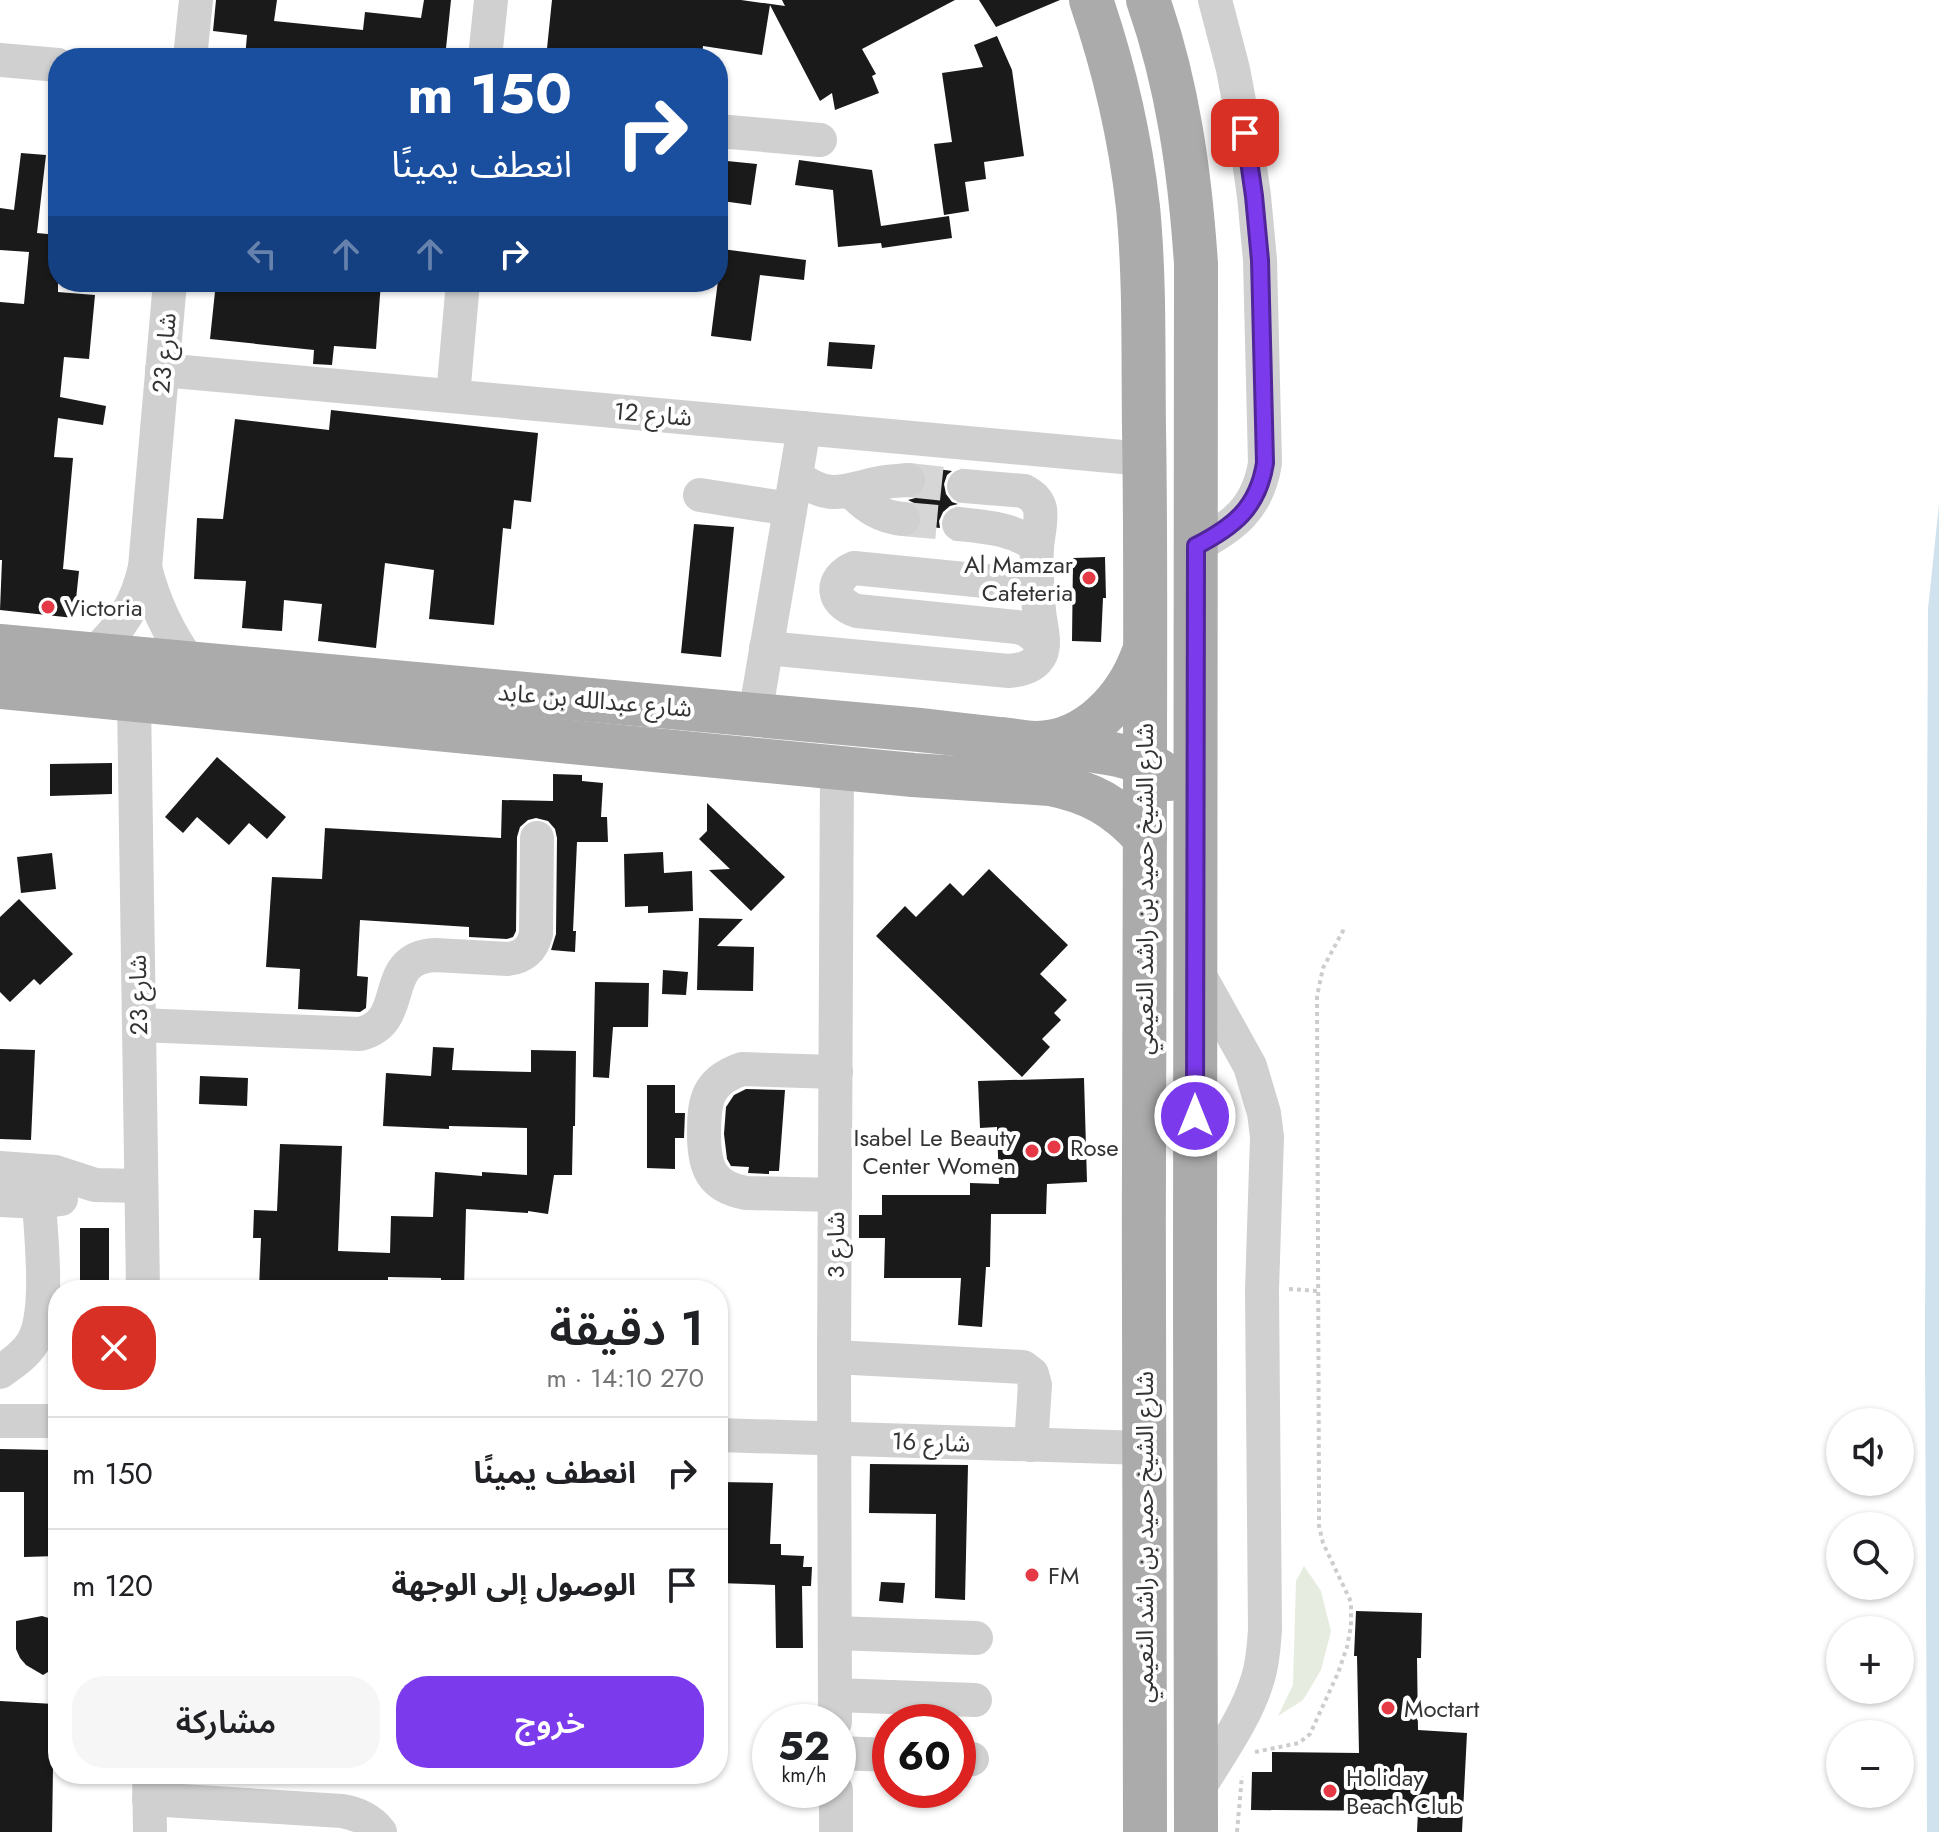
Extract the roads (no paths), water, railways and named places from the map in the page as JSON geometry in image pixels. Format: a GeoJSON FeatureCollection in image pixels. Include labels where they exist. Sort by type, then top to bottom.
{"type":"FeatureCollection","features":[{"type":"Feature","properties":{"kind":"main road","name":"شارع الشيخ حميد بن راشد النعيمي"},"geometry":{"type":"LineString","coordinates":[[1091,0],[1118,89],[1130,147],[1142,266],[1145,1832]]}},
{"type":"Feature","properties":{"kind":"main road"},"geometry":{"type":"LineString","coordinates":[[1148,0],[1170,76],[1183,138],[1196,264],[1196,1812]]}},
{"type":"Feature","properties":{"kind":"main road","name":"شارع عبدالله بن عابد"},"geometry":{"type":"LineString","coordinates":[[0,646],[1036,743],[1060,740],[1105,714],[1136,672],[1145,648]]}},
{"type":"Feature","properties":{"kind":"main road"},"geometry":{"type":"LineString","coordinates":[[277,715],[286,712],[297,699],[295,682],[280,670]]}},
{"type":"Feature","properties":{"kind":"main road","name":"شارع عبدالله بن عابد"},"geometry":{"type":"LineString","coordinates":[[0,687],[837,768],[1050,784],[1093,796],[1130,821],[1145,838]]}},
{"type":"Feature","properties":{"kind":"main road"},"geometry":{"type":"LineString","coordinates":[[913,775],[924,773],[932,766],[936,755],[929,735],[920,730]]}},
{"type":"Feature","properties":{"kind":"main road"},"geometry":{"type":"LineString","coordinates":[[1036,743],[1110,754],[1157,768],[1174,787],[1195,869]]}},
{"type":"Feature","properties":{"kind":"street"},"geometry":{"type":"LineString","coordinates":[[191,48],[196,0]]}},
{"type":"Feature","properties":{"kind":"street"},"geometry":{"type":"LineString","coordinates":[[486,48],[491,0]]}},
{"type":"Feature","properties":{"kind":"street"},"geometry":{"type":"LineString","coordinates":[[1196,546],[1218,535],[1241,516],[1257,492],[1265,463],[1260,260],[1254,196],[1233,69],[1215,0]]}},
{"type":"Feature","properties":{"kind":"street"},"geometry":{"type":"LineString","coordinates":[[0,60],[48,64]]}},
{"type":"Feature","properties":{"kind":"street"},"geometry":{"type":"LineString","coordinates":[[728,132],[820,140]]}},
{"type":"Feature","properties":{"kind":"street","name":"شارع 23"},"geometry":{"type":"LineString","coordinates":[[93,654],[109,640],[133,606],[145,567],[169,292]]}},
{"type":"Feature","properties":{"kind":"street"},"geometry":{"type":"LineString","coordinates":[[453,396],[462,292]]}},
{"type":"Feature","properties":{"kind":"street","name":"شارع 12"},"geometry":{"type":"LineString","coordinates":[[162,370],[1144,459]]}},
{"type":"Feature","properties":{"kind":"street"},"geometry":{"type":"LineString","coordinates":[[755,715],[804,428]]}},
{"type":"Feature","properties":{"kind":"street"},"geometry":{"type":"LineString","coordinates":[[700,495],[793,493],[808,485],[836,493],[908,480]]}},
{"type":"Feature","properties":{"kind":"street"},"geometry":{"type":"LineString","coordinates":[[766,648],[1009,671],[1033,665],[1040,656],[1043,643],[1037,561],[1041,511],[1038,503],[1024,491],[964,486]]}},
{"type":"Feature","properties":{"kind":"street"},"geometry":{"type":"LineString","coordinates":[[851,491],[869,508],[891,518],[903,519]]}},
{"type":"Feature","properties":{"kind":"street"},"geometry":{"type":"LineString","coordinates":[[959,524],[1005,530],[1027,539],[1037,561]]}},
{"type":"Feature","properties":{"kind":"street"},"geometry":{"type":"LineString","coordinates":[[1037,561],[1027,581],[1005,583],[854,568],[844,572],[838,580],[836,591],[839,601],[857,611],[1017,627],[1027,630],[1043,643]]}},
{"type":"Feature","properties":{"kind":"street","name":"شارع 23"},"geometry":{"type":"LineString","coordinates":[[145,567],[162,617],[190,663]]}},
{"type":"Feature","properties":{"kind":"street","name":"شارع 23"},"geometry":{"type":"LineString","coordinates":[[134,700],[143,1280]]}},
{"type":"Feature","properties":{"kind":"street","name":"شارع 3"},"geometry":{"type":"LineString","coordinates":[[835,1704],[837,768]]}},
{"type":"Feature","properties":{"kind":"street"},"geometry":{"type":"LineString","coordinates":[[139,1025],[370,1032],[385,1019],[401,975],[415,959],[435,955],[508,959],[527,953],[536,934],[537,838]]}},
{"type":"Feature","properties":{"kind":"street"},"geometry":{"type":"LineString","coordinates":[[1195,969],[1250,1066],[1264,1113],[1267,1162],[1262,1290],[1263,1653],[1250,1700],[1196,1812]]}},
{"type":"Feature","properties":{"kind":"street"},"geometry":{"type":"LineString","coordinates":[[835,1195],[746,1193],[722,1185],[706,1163],[704,1125],[706,1100],[720,1079],[730,1073],[742,1069],[836,1072]]}},
{"type":"Feature","properties":{"kind":"street"},"geometry":{"type":"LineString","coordinates":[[0,1168],[55,1172],[95,1185],[141,1186]]}},
{"type":"Feature","properties":{"kind":"street"},"geometry":{"type":"LineString","coordinates":[[0,1200],[39,1202],[68,1197],[95,1185]]}},
{"type":"Feature","properties":{"kind":"street"},"geometry":{"type":"LineString","coordinates":[[0,1372],[17,1361],[33,1341],[42,1317],[39,1202]]}},
{"type":"Feature","properties":{"kind":"street"},"geometry":{"type":"LineString","coordinates":[[834,1357],[1023,1367],[1032,1374],[1035,1385],[1031,1445]]}},
{"type":"Feature","properties":{"kind":"street"},"geometry":{"type":"LineString","coordinates":[[0,1421],[48,1421]]}},
{"type":"Feature","properties":{"kind":"street","name":"شارع 16"},"geometry":{"type":"LineString","coordinates":[[728,1435],[1144,1448]]}},
{"type":"Feature","properties":{"kind":"street"},"geometry":{"type":"LineString","coordinates":[[835,1633],[976,1638]]}},
{"type":"Feature","properties":{"kind":"street"},"geometry":{"type":"LineString","coordinates":[[856,1708],[975,1700]]}},
{"type":"Feature","properties":{"kind":"street"},"geometry":{"type":"LineString","coordinates":[[149,1802],[342,1811],[367,1819],[380,1832]]}},
{"type":"Feature","properties":{"kind":"street"},"geometry":{"type":"LineString","coordinates":[[836,1808],[836,1832]]}},
{"type":"Feature","properties":{"kind":"water"},"geometry":{"type":"Polygon","coordinates":[[[1939,504],[1939,1832],[1927,1832],[1925,1341],[1928,609],[1939,504]]]}},
{"type":"Feature","properties":{"kind":"tunnel"},"geometry":{"type":"LineString","coordinates":[[908,480],[964,486]]}},
{"type":"Feature","properties":{"kind":"tunnel"},"geometry":{"type":"LineString","coordinates":[[903,519],[959,524]]}},
{"type":"Feature","properties":{"kind":"place","name":"Al Mamzar Cafeteria"},"geometry":{"type":"Point","coordinates":[1089,578]}},
{"type":"Feature","properties":{"kind":"place","name":"Victoria"},"geometry":{"type":"Point","coordinates":[48,607]}},
{"type":"Feature","properties":{"kind":"place","name":"Rose"},"geometry":{"type":"Point","coordinates":[1054,1147]}},
{"type":"Feature","properties":{"kind":"place","name":"Isabel Le Beauty Center Women"},"geometry":{"type":"Point","coordinates":[1032,1151]}},
{"type":"Feature","properties":{"kind":"place","name":"FM"},"geometry":{"type":"Point","coordinates":[1032,1575]}},
{"type":"Feature","properties":{"kind":"place","name":"Moctart"},"geometry":{"type":"Point","coordinates":[1388,1708]}},
{"type":"Feature","properties":{"kind":"place","name":"Holiday Beach Club"},"geometry":{"type":"Point","coordinates":[1330,1791]}}]}
